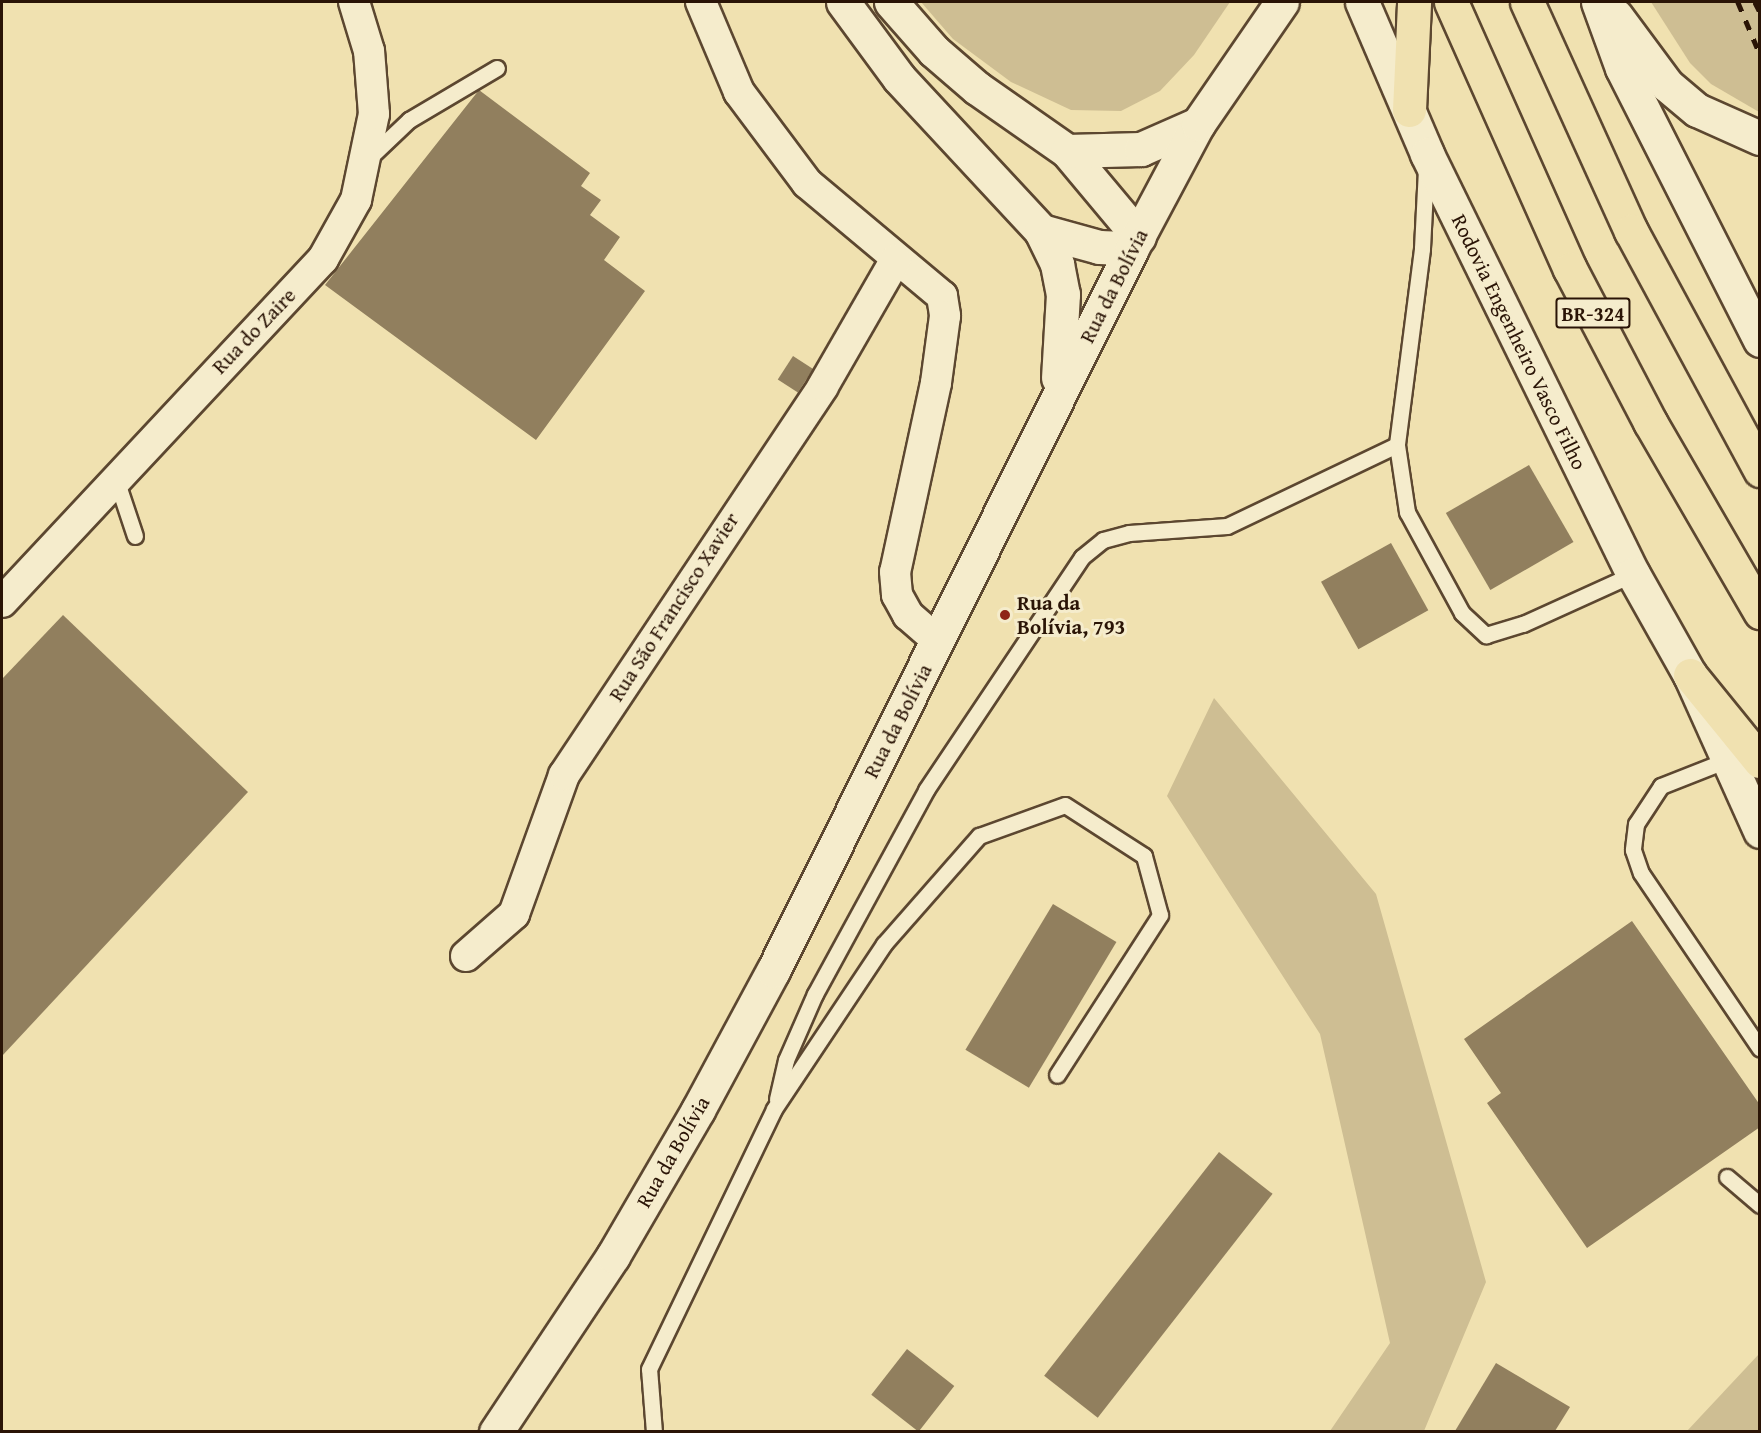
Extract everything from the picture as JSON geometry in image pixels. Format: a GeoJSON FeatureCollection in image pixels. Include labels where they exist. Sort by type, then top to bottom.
{"type":"FeatureCollection","features":[{"type":"Feature","properties":{"kind":"highway"},"geometry":{"type":"LineString","coordinates":[[1409,110],[1414,2]]}},
{"type":"Feature","properties":{"kind":"highway","name":"BR-324"},"geometry":{"type":"LineString","coordinates":[[1451,2],[1570,269],[1656,432],[1760,612]]}},
{"type":"Feature","properties":{"kind":"highway","name":"BR-324"},"geometry":{"type":"LineString","coordinates":[[1527,2],[1631,231],[1760,470]]}},
{"type":"Feature","properties":{"kind":"highway"},"geometry":{"type":"LineString","coordinates":[[1690,675],[1760,761]]}},
{"type":"Feature","properties":{"kind":"main road"},"geometry":{"type":"LineString","coordinates":[[843,2],[899,78],[1041,231],[1057,264],[1065,332],[1046,423]]}},
{"type":"Feature","properties":{"kind":"main road"},"geometry":{"type":"LineString","coordinates":[[891,2],[934,51],[977,88],[1067,151],[1136,242],[1099,247],[1041,231]]}},
{"type":"Feature","properties":{"kind":"main road","name":"Rodovia Engenheiro Vasco Filho"},"geometry":{"type":"LineString","coordinates":[[1362,2],[1427,154],[1633,574],[1690,675],[1760,831]]}},
{"type":"Feature","properties":{"kind":"main road"},"geometry":{"type":"LineString","coordinates":[[1598,2],[1622,68],[1760,340]]}},
{"type":"Feature","properties":{"kind":"main road"},"geometry":{"type":"LineString","coordinates":[[1607,2],[1667,85],[1697,110],[1760,138]]}},
{"type":"Feature","properties":{"kind":"main road","name":"Rua da Bolívia"},"geometry":{"type":"LineString","coordinates":[[496,1431],[613,1256],[698,1110],[938,641],[1136,242],[1198,124],[1280,4]]}},
{"type":"Feature","properties":{"kind":"main road"},"geometry":{"type":"LineString","coordinates":[[1067,151],[1141,149],[1198,124]]}},
{"type":"Feature","properties":{"kind":"street","name":"Rua do Zaire"},"geometry":{"type":"LineString","coordinates":[[2,602],[323,259],[356,200],[367,159],[374,114],[370,61],[354,2]]}},
{"type":"Feature","properties":{"kind":"street"},"geometry":{"type":"LineString","coordinates":[[701,2],[739,92],[807,183],[896,259],[936,288],[945,306],[936,383],[896,572],[897,595],[908,615],[938,641]]}},
{"type":"Feature","properties":{"kind":"street","name":"Rua São Francisco Xavier"},"geometry":{"type":"LineString","coordinates":[[466,956],[514,914],[564,775],[823,386],[896,259]]}},
{"type":"Feature","properties":{"kind":"lane"},"geometry":{"type":"LineString","coordinates":[[367,159],[409,120],[496,68]]}},
{"type":"Feature","properties":{"kind":"lane"},"geometry":{"type":"LineString","coordinates":[[1427,154],[1422,249],[1397,445],[1407,512],[1462,613],[1486,635],[1523,624],[1633,574]]}},
{"type":"Feature","properties":{"kind":"lane"},"geometry":{"type":"LineString","coordinates":[[774,1109],[786,1060],[814,994],[921,800],[1082,557],[1103,540],[1129,533],[1227,526],[1397,445]]}},
{"type":"Feature","properties":{"kind":"lane"},"geometry":{"type":"LineString","coordinates":[[116,479],[135,536]]}},
{"type":"Feature","properties":{"kind":"lane"},"geometry":{"type":"LineString","coordinates":[[1727,760],[1661,786],[1636,824],[1633,850],[1641,873],[1760,1049]]}},
{"type":"Feature","properties":{"kind":"lane"},"geometry":{"type":"LineString","coordinates":[[654,1431],[649,1369],[774,1109],[884,944],[979,836],[1065,805],[1144,856],[1160,915],[1057,1075]]}},
{"type":"Feature","properties":{"kind":"lane"},"geometry":{"type":"LineString","coordinates":[[1727,1177],[1760,1205]]}},
{"type":"Feature","properties":{"kind":"shaded area"},"geometry":{"type":"Polygon","coordinates":[[[921,2],[1230,2],[1194,55],[1160,91],[1121,111],[1071,110],[1011,82],[953,39],[921,2]]]}},
{"type":"Feature","properties":{"kind":"shaded area"},"geometry":{"type":"Polygon","coordinates":[[[1651,2],[1759,2],[1759,112],[1711,84],[1690,63],[1651,2]]]}},
{"type":"Feature","properties":{"kind":"shaded area"},"geometry":{"type":"Polygon","coordinates":[[[1214,698],[1376,894],[1486,1282],[1424,1431],[1330,1431],[1390,1343],[1320,1034],[1167,796],[1214,698]]]}},
{"type":"Feature","properties":{"kind":"shaded area"},"geometry":{"type":"Polygon","coordinates":[[[1759,1354],[1759,1431],[1687,1431],[1759,1354]]]}},
{"type":"Feature","properties":{"kind":"building"},"geometry":{"type":"Polygon","coordinates":[[[479,90],[590,173],[581,186],[601,200],[590,215],[620,237],[604,260],[645,291],[536,440],[325,285],[479,90]]]}},
{"type":"Feature","properties":{"kind":"building"},"geometry":{"type":"Polygon","coordinates":[[[793,356],[813,369],[798,393],[778,379],[793,356]]]}},
{"type":"Feature","properties":{"kind":"building"},"geometry":{"type":"Polygon","coordinates":[[[1529,465],[1574,542],[1490,590],[1446,513],[1529,465]]]}},
{"type":"Feature","properties":{"kind":"building"},"geometry":{"type":"Polygon","coordinates":[[[1391,543],[1428,610],[1358,649],[1321,582],[1391,543]]]}},
{"type":"Feature","properties":{"kind":"building"},"geometry":{"type":"Polygon","coordinates":[[[63,615],[248,792],[2,1056],[2,679],[63,615]]]}},
{"type":"Feature","properties":{"kind":"building"},"geometry":{"type":"Polygon","coordinates":[[[1053,904],[1116,942],[1029,1088],[965,1050],[1053,904]]]}},
{"type":"Feature","properties":{"kind":"building"},"geometry":{"type":"Polygon","coordinates":[[[1632,921],[1760,1105],[1760,1127],[1587,1248],[1487,1103],[1501,1093],[1464,1039],[1632,921]]]}},
{"type":"Feature","properties":{"kind":"building"},"geometry":{"type":"Polygon","coordinates":[[[1219,1152],[1273,1194],[1098,1418],[1044,1376],[1219,1152]]]}},
{"type":"Feature","properties":{"kind":"building"},"geometry":{"type":"Polygon","coordinates":[[[907,1349],[954,1386],[919,1432],[871,1395],[907,1349]]]}},
{"type":"Feature","properties":{"kind":"building"},"geometry":{"type":"Polygon","coordinates":[[[1496,1363],[1570,1407],[1555,1431],[1455,1431],[1496,1363]]]}},
{"type":"Feature","properties":{"kind":"railway"},"geometry":{"type":"LineString","coordinates":[[1738,2],[1760,54]]}},
{"type":"Feature","properties":{"kind":"railway"},"geometry":{"type":"LineString","coordinates":[[1755,2],[1760,12]]}},
{"type":"Feature","properties":{"kind":"place","name":"Rua da Bolívia, 793"},"geometry":{"type":"Point","coordinates":[1005,615]}}]}
